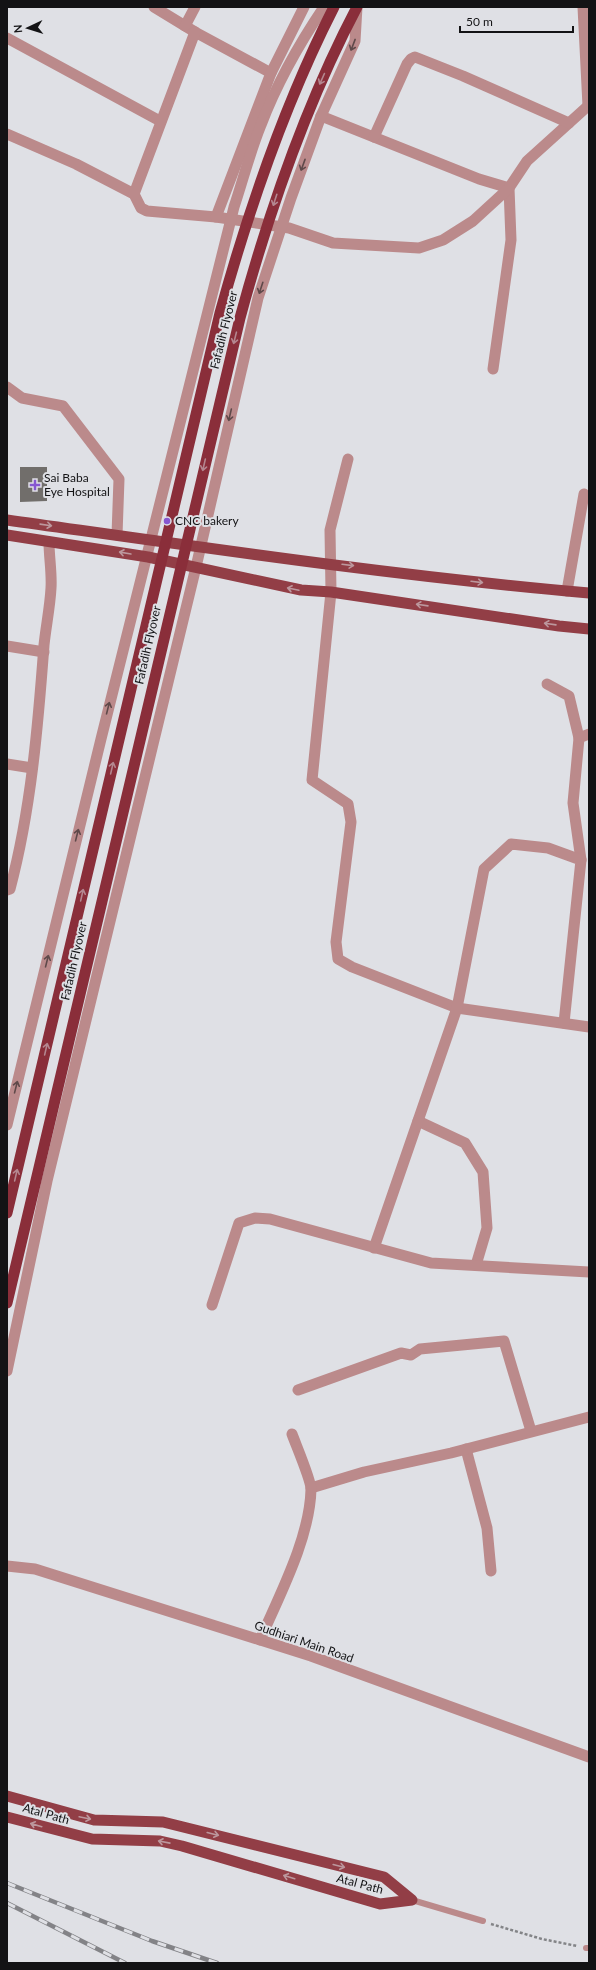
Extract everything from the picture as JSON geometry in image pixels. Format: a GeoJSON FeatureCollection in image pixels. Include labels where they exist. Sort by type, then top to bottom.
{"type":"FeatureCollection","features":[{"type":"Feature","properties":{"kind":"highway","name":"Fafadih Flyover"},"geometry":{"type":"LineString","coordinates":[[7,1213],[220,313],[242,234],[262,173],[287,109],[334,7]]}},
{"type":"Feature","properties":{"kind":"highway","name":"Fafadih Flyover"},"geometry":{"type":"LineString","coordinates":[[7,1303],[240,318],[259,248],[282,180],[306,117],[338,44],[357,7]]}},
{"type":"Feature","properties":{"kind":"main road"},"geometry":{"type":"LineString","coordinates":[[7,520],[201,547],[529,588],[589,593]]}},
{"type":"Feature","properties":{"kind":"main road"},"geometry":{"type":"LineString","coordinates":[[7,535],[148,557],[301,590],[331,592],[559,626],[589,629]]}},
{"type":"Feature","properties":{"kind":"main road","name":"Atal Path"},"geometry":{"type":"LineString","coordinates":[[7,1796],[94,1820],[163,1822],[384,1877],[412,1900]]}},
{"type":"Feature","properties":{"kind":"main road","name":"Atal Path"},"geometry":{"type":"LineString","coordinates":[[7,1816],[92,1839],[160,1841],[182,1846],[380,1904],[412,1900]]}},
{"type":"Feature","properties":{"kind":"street"},"geometry":{"type":"LineString","coordinates":[[154,7],[195,32],[270,73]]}},
{"type":"Feature","properties":{"kind":"street"},"geometry":{"type":"LineString","coordinates":[[185,26],[195,7]]}},
{"type":"Feature","properties":{"kind":"street"},"geometry":{"type":"LineString","coordinates":[[216,218],[270,73],[304,7]]}},
{"type":"Feature","properties":{"kind":"street"},"geometry":{"type":"LineString","coordinates":[[7,1125],[100,739],[148,557],[206,315],[231,220],[260,126],[302,39],[324,7]]}},
{"type":"Feature","properties":{"kind":"street"},"geometry":{"type":"LineString","coordinates":[[7,1371],[47,1181],[201,547],[258,298],[321,116],[355,41],[357,7]]}},
{"type":"Feature","properties":{"kind":"street"},"geometry":{"type":"LineString","coordinates":[[7,134],[76,164],[134,194],[142,208],[147,212],[216,218],[282,227],[332,243],[418,248],[443,240],[473,221],[508,188],[527,161],[589,105],[583,7]]}},
{"type":"Feature","properties":{"kind":"street"},"geometry":{"type":"LineString","coordinates":[[134,194],[160,121],[195,32]]}},
{"type":"Feature","properties":{"kind":"street"},"geometry":{"type":"LineString","coordinates":[[7,38],[160,121]]}},
{"type":"Feature","properties":{"kind":"street"},"geometry":{"type":"LineString","coordinates":[[374,137],[407,64],[411,59],[416,57],[569,123]]}},
{"type":"Feature","properties":{"kind":"street"},"geometry":{"type":"LineString","coordinates":[[321,116],[479,179],[508,188]]}},
{"type":"Feature","properties":{"kind":"street"},"geometry":{"type":"LineString","coordinates":[[493,369],[511,240],[508,188]]}},
{"type":"Feature","properties":{"kind":"street"},"geometry":{"type":"LineString","coordinates":[[7,387],[22,398],[63,406],[119,479],[117,535]]}},
{"type":"Feature","properties":{"kind":"street"},"geometry":{"type":"LineString","coordinates":[[348,459],[330,530],[331,592],[312,780],[348,804],[351,822],[336,942],[338,960],[352,967],[457,1008],[589,1027]]}},
{"type":"Feature","properties":{"kind":"street"},"geometry":{"type":"LineString","coordinates":[[567,592],[584,494]]}},
{"type":"Feature","properties":{"kind":"street"},"geometry":{"type":"LineString","coordinates":[[7,890],[10,889],[15,871],[32,768],[41,699],[51,587],[49,542]]}},
{"type":"Feature","properties":{"kind":"street"},"geometry":{"type":"LineString","coordinates":[[7,646],[44,652]]}},
{"type":"Feature","properties":{"kind":"street"},"geometry":{"type":"LineString","coordinates":[[547,684],[569,696],[584,736],[573,803],[581,860],[564,1023]]}},
{"type":"Feature","properties":{"kind":"street"},"geometry":{"type":"LineString","coordinates":[[7,764],[32,768]]}},
{"type":"Feature","properties":{"kind":"street"},"geometry":{"type":"LineString","coordinates":[[374,1248],[457,1008],[484,869],[511,844],[548,848],[581,860]]}},
{"type":"Feature","properties":{"kind":"street"},"geometry":{"type":"LineString","coordinates":[[418,1121],[465,1143],[483,1172],[487,1228],[476,1266]]}},
{"type":"Feature","properties":{"kind":"street"},"geometry":{"type":"LineString","coordinates":[[212,1305],[239,1223],[255,1218],[270,1220],[431,1263],[589,1272]]}},
{"type":"Feature","properties":{"kind":"street"},"geometry":{"type":"LineString","coordinates":[[298,1390],[401,1353],[411,1355],[420,1349],[504,1340],[531,1431]]}},
{"type":"Feature","properties":{"kind":"street"},"geometry":{"type":"LineString","coordinates":[[311,1488],[364,1472],[466,1449],[589,1417]]}},
{"type":"Feature","properties":{"kind":"street"},"geometry":{"type":"LineString","coordinates":[[260,1640],[299,1548],[306,1523],[311,1488],[292,1434]]}},
{"type":"Feature","properties":{"kind":"street"},"geometry":{"type":"LineString","coordinates":[[466,1449],[487,1528],[491,1571]]}},
{"type":"Feature","properties":{"kind":"street","name":"Gudhiari Main Road"},"geometry":{"type":"LineString","coordinates":[[7,1566],[35,1569],[311,1656],[589,1757]]}},
{"type":"Feature","properties":{"kind":"lane"},"geometry":{"type":"LineString","coordinates":[[412,1900],[483,1921]]}},
{"type":"Feature","properties":{"kind":"path"},"geometry":{"type":"LineString","coordinates":[[483,1921],[542,1939],[587,1948]]}},
{"type":"Feature","properties":{"kind":"building"},"geometry":{"type":"Polygon","coordinates":[[[20,467],[47,467],[47,501],[20,502],[20,467]]]}},
{"type":"Feature","properties":{"kind":"railway"},"geometry":{"type":"LineString","coordinates":[[7,1883],[152,1941],[217,1963]]}},
{"type":"Feature","properties":{"kind":"railway"},"geometry":{"type":"LineString","coordinates":[[7,1903],[125,1963]]}},
{"type":"Feature","properties":{"kind":"place","name":"Sai Baba Eye Hospital"},"geometry":{"type":"Point","coordinates":[35,485]}},
{"type":"Feature","properties":{"kind":"place","name":"CNC bakery"},"geometry":{"type":"Point","coordinates":[167,521]}}]}
